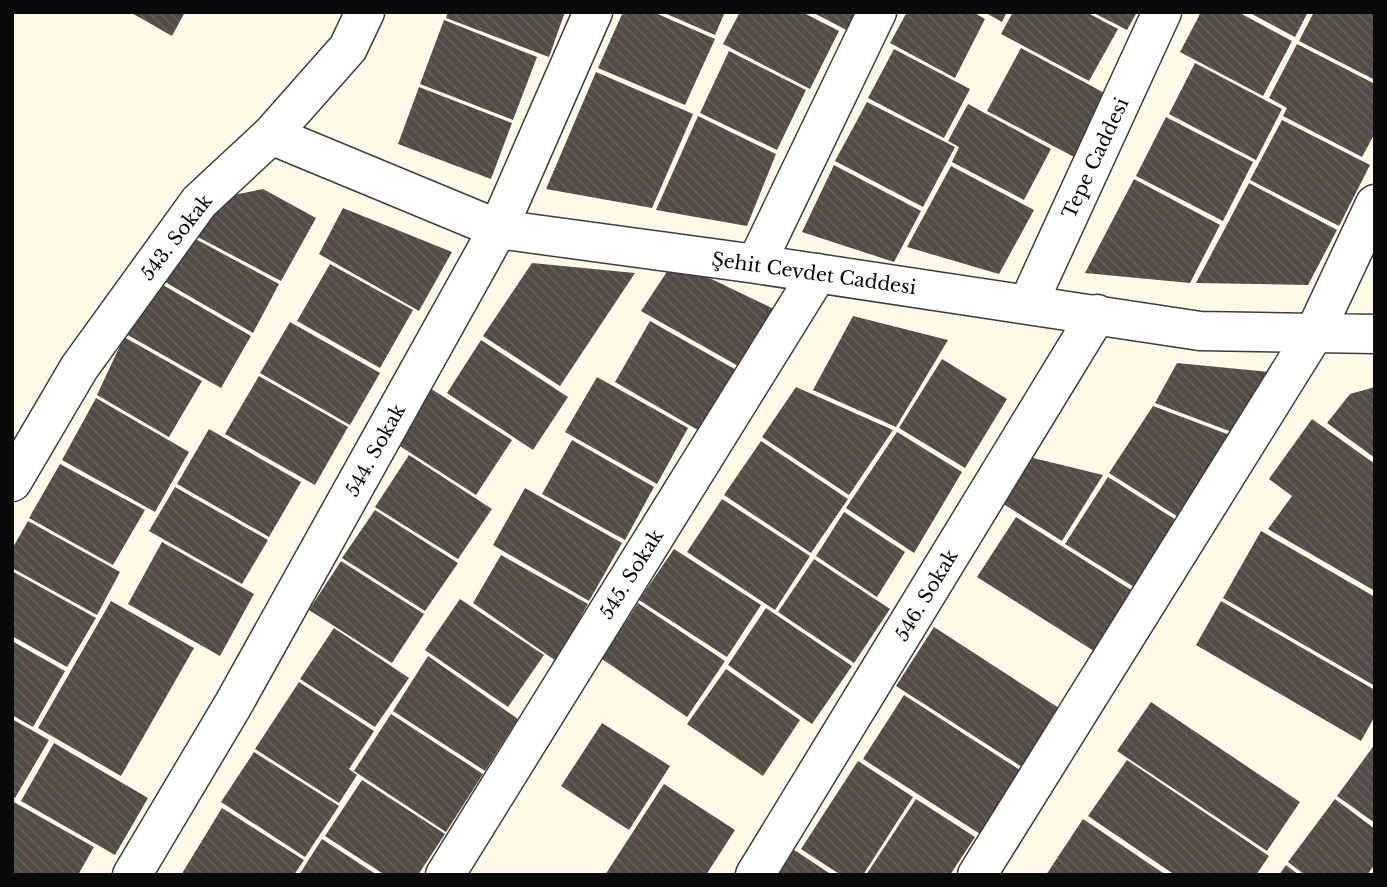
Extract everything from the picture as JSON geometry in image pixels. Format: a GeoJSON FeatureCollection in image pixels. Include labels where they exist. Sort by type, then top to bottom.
{"type":"FeatureCollection","features":[{"type":"Feature","properties":{"kind":"street","name":"543. Sokak"},"geometry":{"type":"LineString","coordinates":[[12,482],[79,368],[199,202],[271,135],[348,48],[365,12]]}},
{"type":"Feature","properties":{"kind":"street","name":"544. Sokak"},"geometry":{"type":"LineString","coordinates":[[132,875],[233,705],[498,229],[593,12]]}},
{"type":"Feature","properties":{"kind":"street"},"geometry":{"type":"LineString","coordinates":[[756,264],[877,12]]}},
{"type":"Feature","properties":{"kind":"street","name":"Tepe Caddesi"},"geometry":{"type":"LineString","coordinates":[[1028,304],[1162,12]]}},
{"type":"Feature","properties":{"kind":"street","name":"Şehit Cevdet Caddesi"},"geometry":{"type":"LineString","coordinates":[[271,135],[498,229],[818,273],[1200,331],[1375,334]]}},
{"type":"Feature","properties":{"kind":"street"},"geometry":{"type":"LineString","coordinates":[[977,875],[1315,332],[1375,204]]}},
{"type":"Feature","properties":{"kind":"street","name":"545. Sokak"},"geometry":{"type":"LineString","coordinates":[[445,875],[818,273]]}},
{"type":"Feature","properties":{"kind":"street","name":"546. Sokak"},"geometry":{"type":"LineString","coordinates":[[755,875],[1097,314]]}},
{"type":"Feature","properties":{"kind":"building"},"geometry":{"type":"Polygon","coordinates":[[[130,12],[185,12],[172,36],[130,12]]]}},
{"type":"Feature","properties":{"kind":"building"},"geometry":{"type":"Polygon","coordinates":[[[448,12],[565,12],[549,57],[446,18],[448,12]]]}},
{"type":"Feature","properties":{"kind":"building"},"geometry":{"type":"Polygon","coordinates":[[[623,12],[653,12],[715,39],[685,105],[598,68],[623,12]]]}},
{"type":"Feature","properties":{"kind":"building"},"geometry":{"type":"Polygon","coordinates":[[[662,12],[725,12],[715,35],[662,12]]]}},
{"type":"Feature","properties":{"kind":"building"},"geometry":{"type":"Polygon","coordinates":[[[740,12],[802,12],[839,31],[810,89],[723,44],[740,12]]]}},
{"type":"Feature","properties":{"kind":"building"},"geometry":{"type":"Polygon","coordinates":[[[812,12],[867,12],[856,35],[812,12]]]}},
{"type":"Feature","properties":{"kind":"building"},"geometry":{"type":"Polygon","coordinates":[[[907,12],[973,12],[985,19],[955,78],[890,43],[907,12]]]}},
{"type":"Feature","properties":{"kind":"building"},"geometry":{"type":"Polygon","coordinates":[[[984,12],[1007,12],[1002,22],[984,12]]]}},
{"type":"Feature","properties":{"kind":"building"},"geometry":{"type":"Polygon","coordinates":[[[1013,12],[1086,12],[1118,29],[1089,81],[1001,34],[1013,12]]]}},
{"type":"Feature","properties":{"kind":"building"},"geometry":{"type":"Polygon","coordinates":[[[1092,12],[1137,12],[1127,30],[1092,12]]]}},
{"type":"Feature","properties":{"kind":"building"},"geometry":{"type":"Polygon","coordinates":[[[1201,12],[1238,12],[1292,41],[1263,96],[1180,52],[1201,12]]]}},
{"type":"Feature","properties":{"kind":"building"},"geometry":{"type":"Polygon","coordinates":[[[1248,12],[1308,12],[1295,37],[1248,12]]]}},
{"type":"Feature","properties":{"kind":"building"},"geometry":{"type":"Polygon","coordinates":[[[1314,12],[1375,12],[1375,80],[1299,41],[1314,12]]]}},
{"type":"Feature","properties":{"kind":"building"},"geometry":{"type":"Polygon","coordinates":[[[444,20],[537,57],[513,120],[420,84],[444,20]]]}},
{"type":"Feature","properties":{"kind":"building"},"geometry":{"type":"Polygon","coordinates":[[[1297,44],[1375,84],[1375,133],[1362,157],[1283,116],[1287,108],[1269,98],[1297,44]]]}},
{"type":"Feature","properties":{"kind":"building"},"geometry":{"type":"Polygon","coordinates":[[[1021,48],[1110,96],[1076,158],[987,111],[1021,48]]]}},
{"type":"Feature","properties":{"kind":"building"},"geometry":{"type":"Polygon","coordinates":[[[894,49],[970,89],[944,138],[868,98],[894,49]]]}},
{"type":"Feature","properties":{"kind":"building"},"geometry":{"type":"Polygon","coordinates":[[[729,51],[806,90],[777,150],[700,113],[729,51]]]}},
{"type":"Feature","properties":{"kind":"building"},"geometry":{"type":"Polygon","coordinates":[[[1195,63],[1282,109],[1256,160],[1169,114],[1195,63]]]}},
{"type":"Feature","properties":{"kind":"building"},"geometry":{"type":"Polygon","coordinates":[[[596,72],[693,114],[652,208],[546,189],[596,72]]]}},
{"type":"Feature","properties":{"kind":"building"},"geometry":{"type":"Polygon","coordinates":[[[419,87],[512,123],[491,179],[398,144],[419,87]]]}},
{"type":"Feature","properties":{"kind":"building"},"geometry":{"type":"Polygon","coordinates":[[[867,102],[955,147],[923,207],[835,161],[867,102]]]}},
{"type":"Feature","properties":{"kind":"building"},"geometry":{"type":"Polygon","coordinates":[[[968,104],[1051,149],[1024,200],[952,162],[959,147],[948,141],[968,104]]]}},
{"type":"Feature","properties":{"kind":"building"},"geometry":{"type":"Polygon","coordinates":[[[698,116],[776,154],[747,226],[656,210],[698,116]]]}},
{"type":"Feature","properties":{"kind":"building"},"geometry":{"type":"Polygon","coordinates":[[[1166,117],[1253,162],[1223,221],[1136,176],[1166,117]]]}},
{"type":"Feature","properties":{"kind":"building"},"geometry":{"type":"Polygon","coordinates":[[[1282,120],[1370,165],[1339,226],[1250,180],[1282,120]]]}},
{"type":"Feature","properties":{"kind":"building"},"geometry":{"type":"Polygon","coordinates":[[[834,165],[921,211],[894,262],[802,232],[834,165]]]}},
{"type":"Feature","properties":{"kind":"building"},"geometry":{"type":"Polygon","coordinates":[[[951,166],[1034,210],[999,274],[907,247],[951,166]]]}},
{"type":"Feature","properties":{"kind":"building"},"geometry":{"type":"Polygon","coordinates":[[[1134,179],[1220,225],[1190,283],[1085,273],[1134,179]]]}},
{"type":"Feature","properties":{"kind":"building"},"geometry":{"type":"Polygon","coordinates":[[[1249,183],[1337,230],[1308,285],[1196,283],[1249,183]]]}},
{"type":"Feature","properties":{"kind":"building"},"geometry":{"type":"Polygon","coordinates":[[[263,189],[316,218],[281,281],[194,235],[213,199],[263,189]]]}},
{"type":"Feature","properties":{"kind":"building"},"geometry":{"type":"Polygon","coordinates":[[[343,208],[452,252],[419,311],[319,254],[343,208]]]}},
{"type":"Feature","properties":{"kind":"building"},"geometry":{"type":"Polygon","coordinates":[[[192,237],[279,284],[253,333],[158,278],[192,237]]]}},
{"type":"Feature","properties":{"kind":"building"},"geometry":{"type":"Polygon","coordinates":[[[674,261],[774,309],[740,367],[641,311],[674,261]]]}},
{"type":"Feature","properties":{"kind":"building"},"geometry":{"type":"Polygon","coordinates":[[[532,263],[635,273],[560,386],[483,336],[532,263]]]}},
{"type":"Feature","properties":{"kind":"building"},"geometry":{"type":"Polygon","coordinates":[[[330,264],[413,310],[380,368],[297,321],[330,264]]]}},
{"type":"Feature","properties":{"kind":"building"},"geometry":{"type":"Polygon","coordinates":[[[156,281],[251,336],[221,388],[126,334],[156,281]]]}},
{"type":"Feature","properties":{"kind":"building"},"geometry":{"type":"Polygon","coordinates":[[[853,316],[948,340],[896,427],[813,390],[853,316]]]}},
{"type":"Feature","properties":{"kind":"building"},"geometry":{"type":"Polygon","coordinates":[[[650,321],[738,371],[703,433],[615,382],[650,321]]]}},
{"type":"Feature","properties":{"kind":"building"},"geometry":{"type":"Polygon","coordinates":[[[290,322],[380,373],[350,425],[260,373],[290,322]]]}},
{"type":"Feature","properties":{"kind":"building"},"geometry":{"type":"Polygon","coordinates":[[[124,337],[202,381],[169,437],[97,395],[124,337]]]}},
{"type":"Feature","properties":{"kind":"building"},"geometry":{"type":"Polygon","coordinates":[[[481,340],[568,397],[533,450],[447,393],[481,340]]]}},
{"type":"Feature","properties":{"kind":"building"},"geometry":{"type":"Polygon","coordinates":[[[942,359],[1007,399],[965,468],[899,428],[942,359]]]}},
{"type":"Feature","properties":{"kind":"building"},"geometry":{"type":"Polygon","coordinates":[[[1177,363],[1279,373],[1237,434],[1155,403],[1177,363]]]}},
{"type":"Feature","properties":{"kind":"building"},"geometry":{"type":"Polygon","coordinates":[[[259,376],[348,427],[315,485],[225,434],[259,376]]]}},
{"type":"Feature","properties":{"kind":"building"},"geometry":{"type":"Polygon","coordinates":[[[597,377],[688,428],[657,484],[565,432],[597,377]]]}},
{"type":"Feature","properties":{"kind":"building"},"geometry":{"type":"Polygon","coordinates":[[[428,387],[512,440],[476,495],[392,441],[428,387]]]}},
{"type":"Feature","properties":{"kind":"building"},"geometry":{"type":"Polygon","coordinates":[[[796,387],[893,430],[849,495],[762,437],[796,387]]]}},
{"type":"Feature","properties":{"kind":"building"},"geometry":{"type":"Polygon","coordinates":[[[1375,387],[1375,458],[1327,423],[1350,394],[1375,387]]]}},
{"type":"Feature","properties":{"kind":"building"},"geometry":{"type":"Polygon","coordinates":[[[96,398],[189,452],[155,512],[62,460],[96,398]]]}},
{"type":"Feature","properties":{"kind":"building"},"geometry":{"type":"Polygon","coordinates":[[[1153,406],[1235,437],[1183,520],[1109,473],[1153,406]]]}},
{"type":"Feature","properties":{"kind":"building"},"geometry":{"type":"Polygon","coordinates":[[[1312,419],[1375,464],[1375,591],[1268,529],[1292,496],[1269,479],[1312,419]]]}},
{"type":"Feature","properties":{"kind":"building"},"geometry":{"type":"Polygon","coordinates":[[[209,429],[301,482],[269,537],[177,484],[209,429]]]}},
{"type":"Feature","properties":{"kind":"building"},"geometry":{"type":"Polygon","coordinates":[[[897,432],[962,472],[914,553],[846,508],[897,432]]]}},
{"type":"Feature","properties":{"kind":"building"},"geometry":{"type":"Polygon","coordinates":[[[572,440],[654,487],[625,540],[542,494],[572,440]]]}},
{"type":"Feature","properties":{"kind":"building"},"geometry":{"type":"Polygon","coordinates":[[[761,441],[848,499],[811,553],[724,495],[761,441]]]}},
{"type":"Feature","properties":{"kind":"building"},"geometry":{"type":"Polygon","coordinates":[[[409,455],[492,509],[458,559],[375,507],[409,455]]]}},
{"type":"Feature","properties":{"kind":"building"},"geometry":{"type":"Polygon","coordinates":[[[1021,455],[1103,475],[1062,541],[994,498],[1021,455]]]}},
{"type":"Feature","properties":{"kind":"building"},"geometry":{"type":"Polygon","coordinates":[[[60,464],[145,510],[113,565],[29,518],[60,464]]]}},
{"type":"Feature","properties":{"kind":"building"},"geometry":{"type":"Polygon","coordinates":[[[1108,477],[1181,523],[1139,590],[1065,544],[1108,477]]]}},
{"type":"Feature","properties":{"kind":"building"},"geometry":{"type":"Polygon","coordinates":[[[175,487],[268,540],[242,584],[149,531],[175,487]]]}},
{"type":"Feature","properties":{"kind":"building"},"geometry":{"type":"Polygon","coordinates":[[[525,488],[622,543],[589,601],[493,545],[525,488]]]}},
{"type":"Feature","properties":{"kind":"building"},"geometry":{"type":"Polygon","coordinates":[[[722,499],[810,556],[775,610],[687,552],[722,499]]]}},
{"type":"Feature","properties":{"kind":"building"},"geometry":{"type":"Polygon","coordinates":[[[375,510],[458,563],[425,611],[342,558],[375,510]]]}},
{"type":"Feature","properties":{"kind":"building"},"geometry":{"type":"Polygon","coordinates":[[[844,512],[905,552],[877,597],[816,556],[844,512]]]}},
{"type":"Feature","properties":{"kind":"building"},"geometry":{"type":"Polygon","coordinates":[[[1016,517],[1136,593],[1097,653],[977,577],[1016,517]]]}},
{"type":"Feature","properties":{"kind":"building"},"geometry":{"type":"Polygon","coordinates":[[[28,521],[120,572],[97,615],[12,568],[12,549],[28,521]]]}},
{"type":"Feature","properties":{"kind":"building"},"geometry":{"type":"Polygon","coordinates":[[[1261,531],[1375,597],[1375,686],[1223,598],[1261,531]]]}},
{"type":"Feature","properties":{"kind":"building"},"geometry":{"type":"Polygon","coordinates":[[[162,542],[254,594],[220,656],[128,604],[162,542]]]}},
{"type":"Feature","properties":{"kind":"building"},"geometry":{"type":"Polygon","coordinates":[[[674,549],[761,605],[727,657],[639,600],[674,549]]]}},
{"type":"Feature","properties":{"kind":"building"},"geometry":{"type":"Polygon","coordinates":[[[501,555],[588,604],[556,661],[473,603],[501,555]]]}},
{"type":"Feature","properties":{"kind":"building"},"geometry":{"type":"Polygon","coordinates":[[[814,559],[890,609],[854,663],[778,612],[814,559]]]}},
{"type":"Feature","properties":{"kind":"building"},"geometry":{"type":"Polygon","coordinates":[[[341,561],[424,614],[392,663],[309,610],[341,561]]]}},
{"type":"Feature","properties":{"kind":"building"},"geometry":{"type":"Polygon","coordinates":[[[12,571],[96,618],[67,667],[12,636],[12,571]]]}},
{"type":"Feature","properties":{"kind":"building"},"geometry":{"type":"Polygon","coordinates":[[[460,599],[544,655],[508,707],[425,650],[460,599]]]}},
{"type":"Feature","properties":{"kind":"building"},"geometry":{"type":"Polygon","coordinates":[[[111,601],[194,648],[121,776],[38,728],[111,601]]]}},
{"type":"Feature","properties":{"kind":"building"},"geometry":{"type":"Polygon","coordinates":[[[1221,601],[1375,690],[1375,716],[1361,741],[1196,645],[1221,601]]]}},
{"type":"Feature","properties":{"kind":"building"},"geometry":{"type":"Polygon","coordinates":[[[638,603],[725,661],[687,717],[602,659],[638,603]]]}},
{"type":"Feature","properties":{"kind":"building"},"geometry":{"type":"Polygon","coordinates":[[[766,608],[852,666],[812,724],[728,665],[766,608]]]}},
{"type":"Feature","properties":{"kind":"building"},"geometry":{"type":"Polygon","coordinates":[[[934,627],[1059,708],[1022,767],[896,686],[934,627]]]}},
{"type":"Feature","properties":{"kind":"building"},"geometry":{"type":"Polygon","coordinates":[[[334,628],[409,678],[375,727],[300,679],[334,628]]]}},
{"type":"Feature","properties":{"kind":"building"},"geometry":{"type":"Polygon","coordinates":[[[12,641],[65,671],[33,727],[12,715],[12,641]]]}},
{"type":"Feature","properties":{"kind":"building"},"geometry":{"type":"Polygon","coordinates":[[[428,656],[518,719],[485,771],[393,711],[428,656]]]}},
{"type":"Feature","properties":{"kind":"building"},"geometry":{"type":"Polygon","coordinates":[[[726,669],[800,720],[763,776],[687,724],[726,669]]]}},
{"type":"Feature","properties":{"kind":"building"},"geometry":{"type":"Polygon","coordinates":[[[299,682],[374,731],[349,769],[357,775],[339,803],[255,749],[299,682]]]}},
{"type":"Feature","properties":{"kind":"building"},"geometry":{"type":"Polygon","coordinates":[[[904,695],[1029,776],[988,839],[863,759],[904,695]]]}},
{"type":"Feature","properties":{"kind":"building"},"geometry":{"type":"Polygon","coordinates":[[[1151,702],[1300,802],[1267,851],[1117,751],[1151,702]]]}},
{"type":"Feature","properties":{"kind":"building"},"geometry":{"type":"Polygon","coordinates":[[[391,714],[483,774],[446,832],[354,771],[391,714]]]}},
{"type":"Feature","properties":{"kind":"building"},"geometry":{"type":"Polygon","coordinates":[[[12,719],[49,740],[15,798],[12,797],[12,719]]]}},
{"type":"Feature","properties":{"kind":"building"},"geometry":{"type":"Polygon","coordinates":[[[602,723],[670,766],[629,830],[561,786],[602,723]]]}},
{"type":"Feature","properties":{"kind":"building"},"geometry":{"type":"Polygon","coordinates":[[[54,743],[148,798],[115,855],[21,801],[54,743]]]}},
{"type":"Feature","properties":{"kind":"building"},"geometry":{"type":"Polygon","coordinates":[[[1375,744],[1375,823],[1337,796],[1375,744]]]}},
{"type":"Feature","properties":{"kind":"building"},"geometry":{"type":"Polygon","coordinates":[[[254,752],[339,806],[305,857],[221,802],[254,752]]]}},
{"type":"Feature","properties":{"kind":"building"},"geometry":{"type":"Polygon","coordinates":[[[1127,760],[1269,856],[1256,875],[1175,875],[1088,816],[1127,760]]]}},
{"type":"Feature","properties":{"kind":"building"},"geometry":{"type":"Polygon","coordinates":[[[858,761],[913,797],[863,875],[841,875],[801,849],[858,761]]]}},
{"type":"Feature","properties":{"kind":"building"},"geometry":{"type":"Polygon","coordinates":[[[362,780],[445,834],[418,875],[385,875],[325,836],[362,780]]]}},
{"type":"Feature","properties":{"kind":"building"},"geometry":{"type":"Polygon","coordinates":[[[664,784],[735,830],[706,875],[605,875],[664,784]]]}},
{"type":"Feature","properties":{"kind":"building"},"geometry":{"type":"Polygon","coordinates":[[[916,799],[975,837],[950,875],[866,875],[916,799]]]}},
{"type":"Feature","properties":{"kind":"building"},"geometry":{"type":"Polygon","coordinates":[[[1335,799],[1375,829],[1375,864],[1367,875],[1305,875],[1288,862],[1335,799]]]}},
{"type":"Feature","properties":{"kind":"building"},"geometry":{"type":"Polygon","coordinates":[[[12,801],[94,847],[78,875],[12,875],[12,801]]]}},
{"type":"Feature","properties":{"kind":"building"},"geometry":{"type":"Polygon","coordinates":[[[222,808],[304,860],[294,875],[181,875],[222,808]]]}},
{"type":"Feature","properties":{"kind":"building"},"geometry":{"type":"Polygon","coordinates":[[[1083,819],[1166,875],[1046,875],[1083,819]]]}},
{"type":"Feature","properties":{"kind":"building"},"geometry":{"type":"Polygon","coordinates":[[[322,839],[377,875],[299,875],[322,839]]]}},
{"type":"Feature","properties":{"kind":"building"},"geometry":{"type":"Polygon","coordinates":[[[789,847],[799,853],[832,875],[772,875],[789,847]]]}},
{"type":"Feature","properties":{"kind":"building"},"geometry":{"type":"Polygon","coordinates":[[[1286,865],[1299,875],[1279,875],[1286,865]]]}}]}
